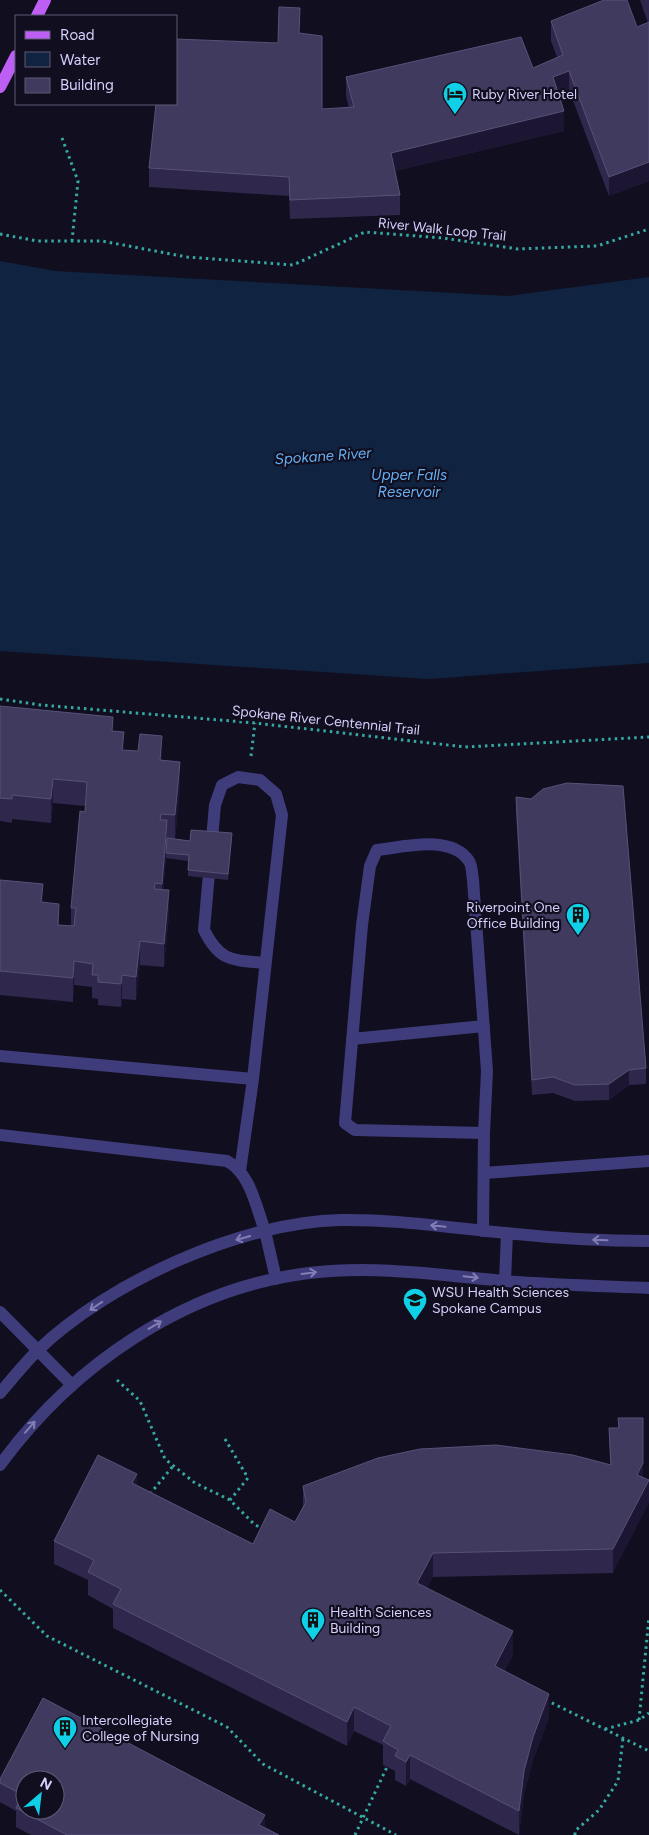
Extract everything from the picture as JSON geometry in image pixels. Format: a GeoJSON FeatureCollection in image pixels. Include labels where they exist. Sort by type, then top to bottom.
{"type":"FeatureCollection","features":[{"type":"Feature","properties":{"kind":"main road"},"geometry":{"type":"LineString","coordinates":[[38,15],[45,0]]}},
{"type":"Feature","properties":{"kind":"main road"},"geometry":{"type":"LineString","coordinates":[[0,88],[15,58]]}},
{"type":"Feature","properties":{"kind":"street"},"geometry":{"type":"LineString","coordinates":[[240,1171],[253,1079],[282,815],[276,794],[260,780],[238,777],[222,785],[215,805],[204,930],[213,947],[234,960],[265,962]]}},
{"type":"Feature","properties":{"kind":"street"},"geometry":{"type":"LineString","coordinates":[[483,1231],[487,1071],[473,880],[470,862],[455,848],[428,845],[377,850],[370,866],[362,925],[345,1123],[355,1130],[484,1133]]}},
{"type":"Feature","properties":{"kind":"street"},"geometry":{"type":"LineString","coordinates":[[352,1040],[484,1026]]}},
{"type":"Feature","properties":{"kind":"street"},"geometry":{"type":"LineString","coordinates":[[0,1056],[253,1079]]}},
{"type":"Feature","properties":{"kind":"street"},"geometry":{"type":"LineString","coordinates":[[0,1135],[227,1161],[237,1167],[247,1180],[265,1231],[276,1279]]}},
{"type":"Feature","properties":{"kind":"street"},"geometry":{"type":"LineString","coordinates":[[484,1174],[649,1161]]}},
{"type":"Feature","properties":{"kind":"street"},"geometry":{"type":"LineString","coordinates":[[0,1393],[38,1350],[71,1323],[131,1284],[179,1260],[265,1231],[338,1220],[377,1220],[507,1233],[649,1241]]}},
{"type":"Feature","properties":{"kind":"street"},"geometry":{"type":"LineString","coordinates":[[505,1281],[507,1233]]}},
{"type":"Feature","properties":{"kind":"street"},"geometry":{"type":"LineString","coordinates":[[0,1465],[41,1414],[72,1384],[131,1340],[162,1321],[231,1292],[276,1279],[309,1273],[386,1270],[505,1281],[649,1288]]}},
{"type":"Feature","properties":{"kind":"street"},"geometry":{"type":"LineString","coordinates":[[0,1312],[72,1384]]}},
{"type":"Feature","properties":{"kind":"path"},"geometry":{"type":"LineString","coordinates":[[62,138],[78,181],[72,241]]}},
{"type":"Feature","properties":{"kind":"path","name":"River Walk Loop Trail"},"geometry":{"type":"LineString","coordinates":[[0,234],[37,241],[102,241],[187,257],[293,265],[365,232],[443,238],[518,249],[598,246],[649,229]]}},
{"type":"Feature","properties":{"kind":"path","name":"Spokane River Centennial Trail"},"geometry":{"type":"LineString","coordinates":[[0,699],[255,723],[466,747],[649,737]]}},
{"type":"Feature","properties":{"kind":"path"},"geometry":{"type":"LineString","coordinates":[[248,777],[255,723]]}},
{"type":"Feature","properties":{"kind":"path"},"geometry":{"type":"LineString","coordinates":[[117,1380],[140,1402],[165,1459],[195,1483],[230,1500],[254,1524],[270,1533]]}},
{"type":"Feature","properties":{"kind":"path"},"geometry":{"type":"LineString","coordinates":[[225,1439],[248,1478],[230,1500]]}},
{"type":"Feature","properties":{"kind":"path"},"geometry":{"type":"LineString","coordinates":[[144,1502],[173,1466]]}},
{"type":"Feature","properties":{"kind":"path"},"geometry":{"type":"LineString","coordinates":[[0,1590],[48,1636],[227,1727],[263,1764],[396,1835]]}},
{"type":"Feature","properties":{"kind":"path"},"geometry":{"type":"LineString","coordinates":[[639,1720],[649,1617]]}},
{"type":"Feature","properties":{"kind":"path"},"geometry":{"type":"LineString","coordinates":[[544,1699],[649,1751]]}},
{"type":"Feature","properties":{"kind":"path"},"geometry":{"type":"LineString","coordinates":[[604,1729],[639,1720],[649,1713]]}},
{"type":"Feature","properties":{"kind":"path"},"geometry":{"type":"LineString","coordinates":[[575,1835],[599,1810],[618,1782],[623,1738]]}},
{"type":"Feature","properties":{"kind":"path"},"geometry":{"type":"LineString","coordinates":[[355,1835],[387,1767]]}},
{"type":"Feature","properties":{"kind":"water","name":"Upper Falls Reservoir"},"geometry":{"type":"Polygon","coordinates":[[[0,261],[55,271],[508,296],[649,277],[649,663],[429,679],[0,651],[0,261]]]}},
{"type":"Feature","properties":{"kind":"building","name":"Ruby River Hotel"},"geometry":{"type":"Polygon","coordinates":[[[604,0],[627,0],[637,27],[649,22],[649,162],[609,177],[569,71],[553,77],[564,111],[391,153],[400,195],[290,200],[289,177],[149,168],[156,105],[178,105],[178,39],[278,43],[279,7],[300,8],[299,33],[322,36],[322,109],[354,107],[346,77],[521,37],[533,68],[563,55],[551,21],[604,0]]]}},
{"type":"Feature","properties":{"kind":"building"},"geometry":{"type":"Polygon","coordinates":[[[0,706],[113,717],[112,731],[124,732],[122,750],[138,751],[140,734],[162,736],[160,760],[180,762],[175,815],[161,814],[160,820],[167,820],[162,884],[155,883],[154,889],[169,890],[164,944],[140,941],[136,977],[122,975],[121,984],[98,982],[98,975],[92,975],[93,964],[74,961],[73,978],[0,971],[0,880],[43,884],[41,902],[59,904],[58,925],[74,926],[76,908],[71,908],[80,811],[85,812],[87,782],[53,779],[51,799],[12,795],[12,799],[0,798],[0,706]]]}},
{"type":"Feature","properties":{"kind":"building","name":"Riverpoint One Office Building"},"geometry":{"type":"Polygon","coordinates":[[[567,783],[623,786],[646,1068],[629,1070],[609,1084],[575,1085],[553,1077],[532,1080],[516,797],[531,799],[543,789],[567,783]]]}},
{"type":"Feature","properties":{"kind":"building"},"geometry":{"type":"Polygon","coordinates":[[[191,830],[232,833],[228,874],[188,870],[189,855],[166,853],[167,838],[190,841],[191,830]]]}},
{"type":"Feature","properties":{"kind":"building","name":"Health Sciences Building"},"geometry":{"type":"Polygon","coordinates":[[[618,1418],[643,1418],[643,1463],[637,1475],[649,1480],[613,1549],[433,1553],[417,1583],[513,1631],[495,1666],[549,1694],[533,1737],[524,1771],[519,1811],[410,1755],[406,1762],[395,1756],[398,1750],[383,1741],[391,1726],[354,1707],[347,1722],[113,1604],[121,1589],[88,1572],[94,1560],[54,1541],[98,1455],[137,1474],[132,1483],[253,1544],[270,1509],[295,1522],[306,1502],[303,1486],[378,1458],[420,1449],[496,1445],[573,1455],[611,1465],[609,1428],[619,1428],[618,1418]]]}},
{"type":"Feature","properties":{"kind":"building","name":"Intercollegiate College of Nursing"},"geometry":{"type":"Polygon","coordinates":[[[43,1698],[265,1815],[259,1825],[279,1835],[67,1835],[39,1820],[65,1820],[65,1770],[15,1770],[15,1791],[0,1783],[0,1779],[43,1698]]]}},
{"type":"Feature","properties":{"kind":"place","name":"Ruby River Hotel"},"geometry":{"type":"Point","coordinates":[455,115]}},
{"type":"Feature","properties":{"kind":"place","name":"Riverpoint One Office Building"},"geometry":{"type":"Point","coordinates":[578,936]}},
{"type":"Feature","properties":{"kind":"place","name":"WSU Health Sciences Spokane Campus"},"geometry":{"type":"Point","coordinates":[415,1321]}},
{"type":"Feature","properties":{"kind":"place","name":"Health Sciences Building"},"geometry":{"type":"Point","coordinates":[313,1641]}},
{"type":"Feature","properties":{"kind":"place","name":"Intercollegiate College of Nursing"},"geometry":{"type":"Point","coordinates":[65,1749]}},
{"type":"Feature","properties":{"kind":"water label","name":"Spokane River"},"geometry":{"type":"Point","coordinates":[323,456]}}]}
